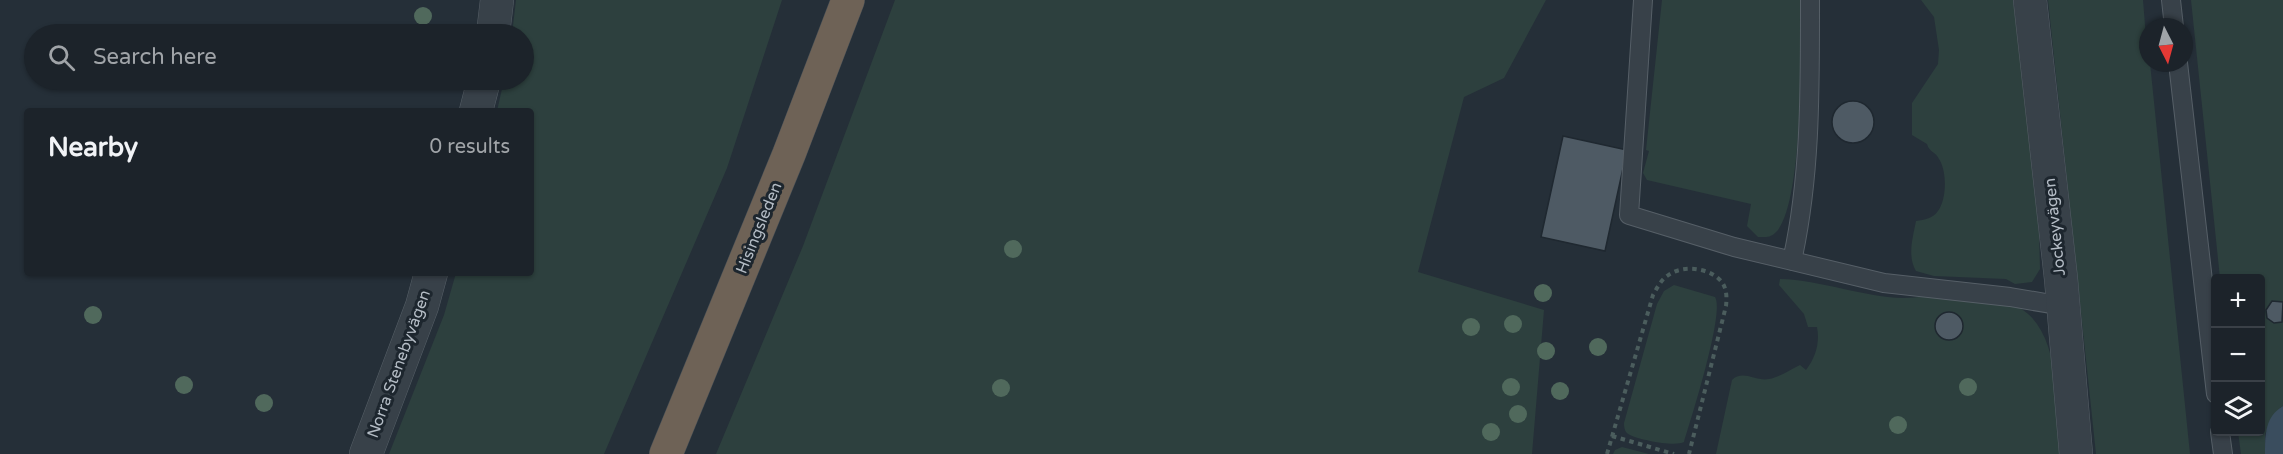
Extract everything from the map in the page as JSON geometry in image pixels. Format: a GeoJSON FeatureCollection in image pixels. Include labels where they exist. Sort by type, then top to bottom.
{"type":"FeatureCollection","features":[{"type":"Feature","properties":{"kind":"highway","name":"Hisingsleden"},"geometry":{"type":"LineString","coordinates":[[666,454],[789,154],[848,0]]}},
{"type":"Feature","properties":{"kind":"street"},"geometry":{"type":"LineString","coordinates":[[494,24],[497,0]]}},
{"type":"Feature","properties":{"kind":"street","name":"Jockeyvägen"},"geometry":{"type":"LineString","coordinates":[[2030,0],[2063,306],[2076,454]]}},
{"type":"Feature","properties":{"kind":"street"},"geometry":{"type":"LineString","coordinates":[[477,108],[481,90]]}},
{"type":"Feature","properties":{"kind":"street","name":"Norra Stenebyvägen"},"geometry":{"type":"LineString","coordinates":[[366,454],[422,306],[430,276]]}},
{"type":"Feature","properties":{"kind":"lane"},"geometry":{"type":"LineString","coordinates":[[1643,0],[1629,215],[1734,247],[1884,283],[2010,297],[2063,306]]}},
{"type":"Feature","properties":{"kind":"lane"},"geometry":{"type":"LineString","coordinates":[[1792,261],[1805,187],[1810,75],[1810,0]]}},
{"type":"Feature","properties":{"kind":"lane"},"geometry":{"type":"LineString","coordinates":[[2171,0],[2173,18]]}},
{"type":"Feature","properties":{"kind":"lane"},"geometry":{"type":"LineString","coordinates":[[2179,72],[2215,382]]}},
{"type":"Feature","properties":{"kind":"lane"},"geometry":{"type":"LineString","coordinates":[[2221,436],[2223,454]]}},
{"type":"Feature","properties":{"kind":"path"},"geometry":{"type":"LineString","coordinates":[[1607,454],[1653,295],[1665,276],[1685,268],[1695,269],[1719,279],[1727,295],[1689,454]]}},
{"type":"Feature","properties":{"kind":"path"},"geometry":{"type":"LineString","coordinates":[[1612,436],[1674,454]]}},
{"type":"Feature","properties":{"kind":"green space"},"geometry":{"type":"Polygon","coordinates":[[[516,0],[782,0],[727,168],[604,454],[389,454],[444,315],[455,276],[534,276],[534,108],[498,108],[502,90],[534,90],[534,24],[513,24],[516,0]]]}},
{"type":"Feature","properties":{"kind":"green space"},"geometry":{"type":"Polygon","coordinates":[[[895,0],[1546,0],[1504,78],[1464,97],[1418,272],[1544,310],[1532,454],[716,454],[803,246],[895,0]]]}},
{"type":"Feature","properties":{"kind":"green space"},"geometry":{"type":"Polygon","coordinates":[[[1662,0],[1802,0],[1801,85],[1796,160],[1784,218],[1771,236],[1758,237],[1747,226],[1751,204],[1647,180],[1643,173],[1649,151],[1646,150],[1662,0]]]}},
{"type":"Feature","properties":{"kind":"green space"},"geometry":{"type":"Polygon","coordinates":[[[1921,0],[2013,0],[2028,113],[2039,234],[2040,269],[2032,282],[2015,284],[2006,279],[1934,276],[1916,271],[1913,265],[1912,246],[1916,221],[1928,218],[1938,211],[1943,200],[1945,185],[1942,164],[1938,157],[1927,144],[1912,135],[1912,103],[1938,64],[1939,50],[1934,17],[1921,0]]]}},
{"type":"Feature","properties":{"kind":"green space"},"geometry":{"type":"Polygon","coordinates":[[[2048,0],[2143,0],[2144,18],[2139,18],[2139,72],[2151,72],[2190,454],[2096,454],[2048,0]]]}},
{"type":"Feature","properties":{"kind":"green space"},"geometry":{"type":"Polygon","coordinates":[[[2191,0],[2283,0],[2283,406],[2265,434],[2265,274],[2220,274],[2191,0]]]}},
{"type":"Feature","properties":{"kind":"green space"},"geometry":{"type":"Polygon","coordinates":[[[1780,279],[1811,282],[1888,297],[1933,296],[1996,301],[2013,305],[2029,315],[2041,330],[2049,348],[2057,392],[2061,454],[1716,454],[1732,380],[1741,376],[1769,379],[1800,365],[1806,370],[1815,355],[1817,327],[1808,327],[1804,314],[1779,285],[1780,279]]]}},
{"type":"Feature","properties":{"kind":"green space"},"geometry":{"type":"Polygon","coordinates":[[[1674,285],[1715,297],[1717,307],[1706,366],[1684,442],[1673,444],[1649,441],[1630,435],[1625,430],[1624,423],[1657,304],[1664,291],[1674,285]]]}},
{"type":"Feature","properties":{"kind":"green space"},"geometry":{"type":"Polygon","coordinates":[[[2239,436],[2265,436],[2265,454],[2241,454],[2239,436]]]}},
{"type":"Feature","properties":{"kind":"green space"},"geometry":{"type":"Polygon","coordinates":[[[1622,447],[1649,454],[1613,454],[1615,450],[1622,447]]]}},
{"type":"Feature","properties":{"kind":"water"},"geometry":{"type":"Polygon","coordinates":[[[2283,406],[2283,454],[2265,454],[2269,421],[2283,406]]]}},
{"type":"Feature","properties":{"kind":"building"},"geometry":{"type":"Polygon","coordinates":[[[1853,101],[1868,107],[1874,122],[1868,137],[1853,143],[1838,137],[1832,122],[1838,107],[1853,101]]]}},
{"type":"Feature","properties":{"kind":"building"},"geometry":{"type":"Polygon","coordinates":[[[1563,136],[1627,150],[1605,251],[1541,237],[1563,136]]]}},
{"type":"Feature","properties":{"kind":"building"},"geometry":{"type":"Polygon","coordinates":[[[2272,301],[2283,302],[2282,322],[2274,323],[2267,318],[2266,310],[2272,301]]]}},
{"type":"Feature","properties":{"kind":"building"},"geometry":{"type":"Polygon","coordinates":[[[1949,312],[1959,316],[1963,326],[1959,336],[1949,340],[1939,336],[1935,326],[1939,316],[1949,312]]]}}]}
